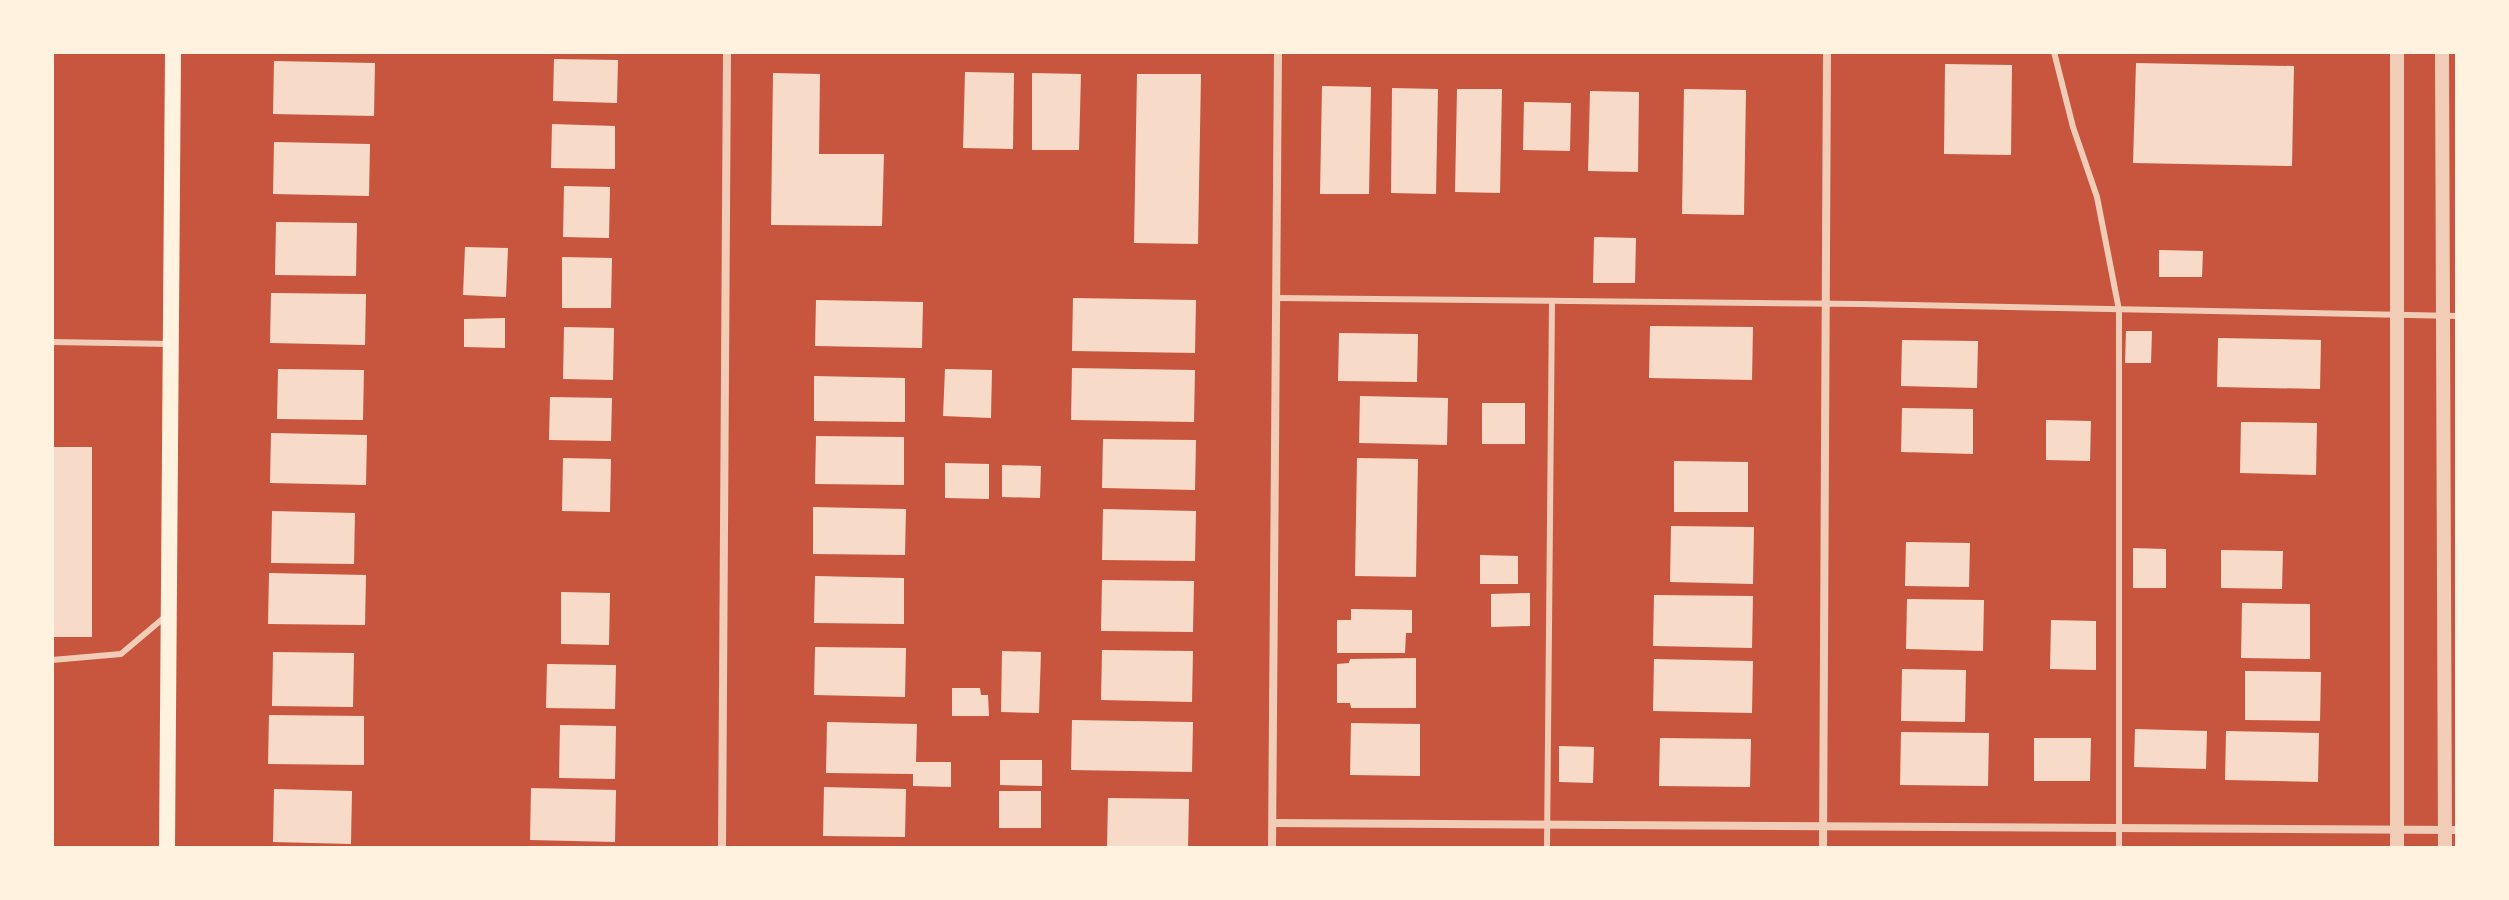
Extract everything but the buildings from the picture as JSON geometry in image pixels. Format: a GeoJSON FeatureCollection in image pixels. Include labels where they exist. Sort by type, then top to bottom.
{"type":"FeatureCollection","features":[{"type":"Feature","properties":{"kind":"main road"},"geometry":{"type":"LineString","coordinates":[[167,848],[173,52]]}},
{"type":"Feature","properties":{"kind":"street"},"geometry":{"type":"LineString","coordinates":[[722,848],[727,52]]}},
{"type":"Feature","properties":{"kind":"street"},"geometry":{"type":"LineString","coordinates":[[1272,848],[1278,52]]}},
{"type":"Feature","properties":{"kind":"street"},"geometry":{"type":"LineString","coordinates":[[1823,848],[1827,52]]}},
{"type":"Feature","properties":{"kind":"street"},"geometry":{"type":"LineString","coordinates":[[2397,52],[2397,848]]}},
{"type":"Feature","properties":{"kind":"street"},"geometry":{"type":"LineString","coordinates":[[2442,52],[2450,316],[2451,830],[2445,848]]}},
{"type":"Feature","properties":{"kind":"street"},"geometry":{"type":"LineString","coordinates":[[1273,823],[2451,830]]}},
{"type":"Feature","properties":{"kind":"lane"},"geometry":{"type":"LineString","coordinates":[[2054,52],[2073,127],[2097,197],[2119,310],[2119,848]]}},
{"type":"Feature","properties":{"kind":"lane"},"geometry":{"type":"LineString","coordinates":[[1276,298],[1826,304],[2450,316]]}},
{"type":"Feature","properties":{"kind":"lane"},"geometry":{"type":"LineString","coordinates":[[1547,848],[1552,301]]}},
{"type":"Feature","properties":{"kind":"lane"},"geometry":{"type":"LineString","coordinates":[[52,342],[171,344]]}},
{"type":"Feature","properties":{"kind":"lane"},"geometry":{"type":"LineString","coordinates":[[52,660],[121,654],[169,613]]}}]}
